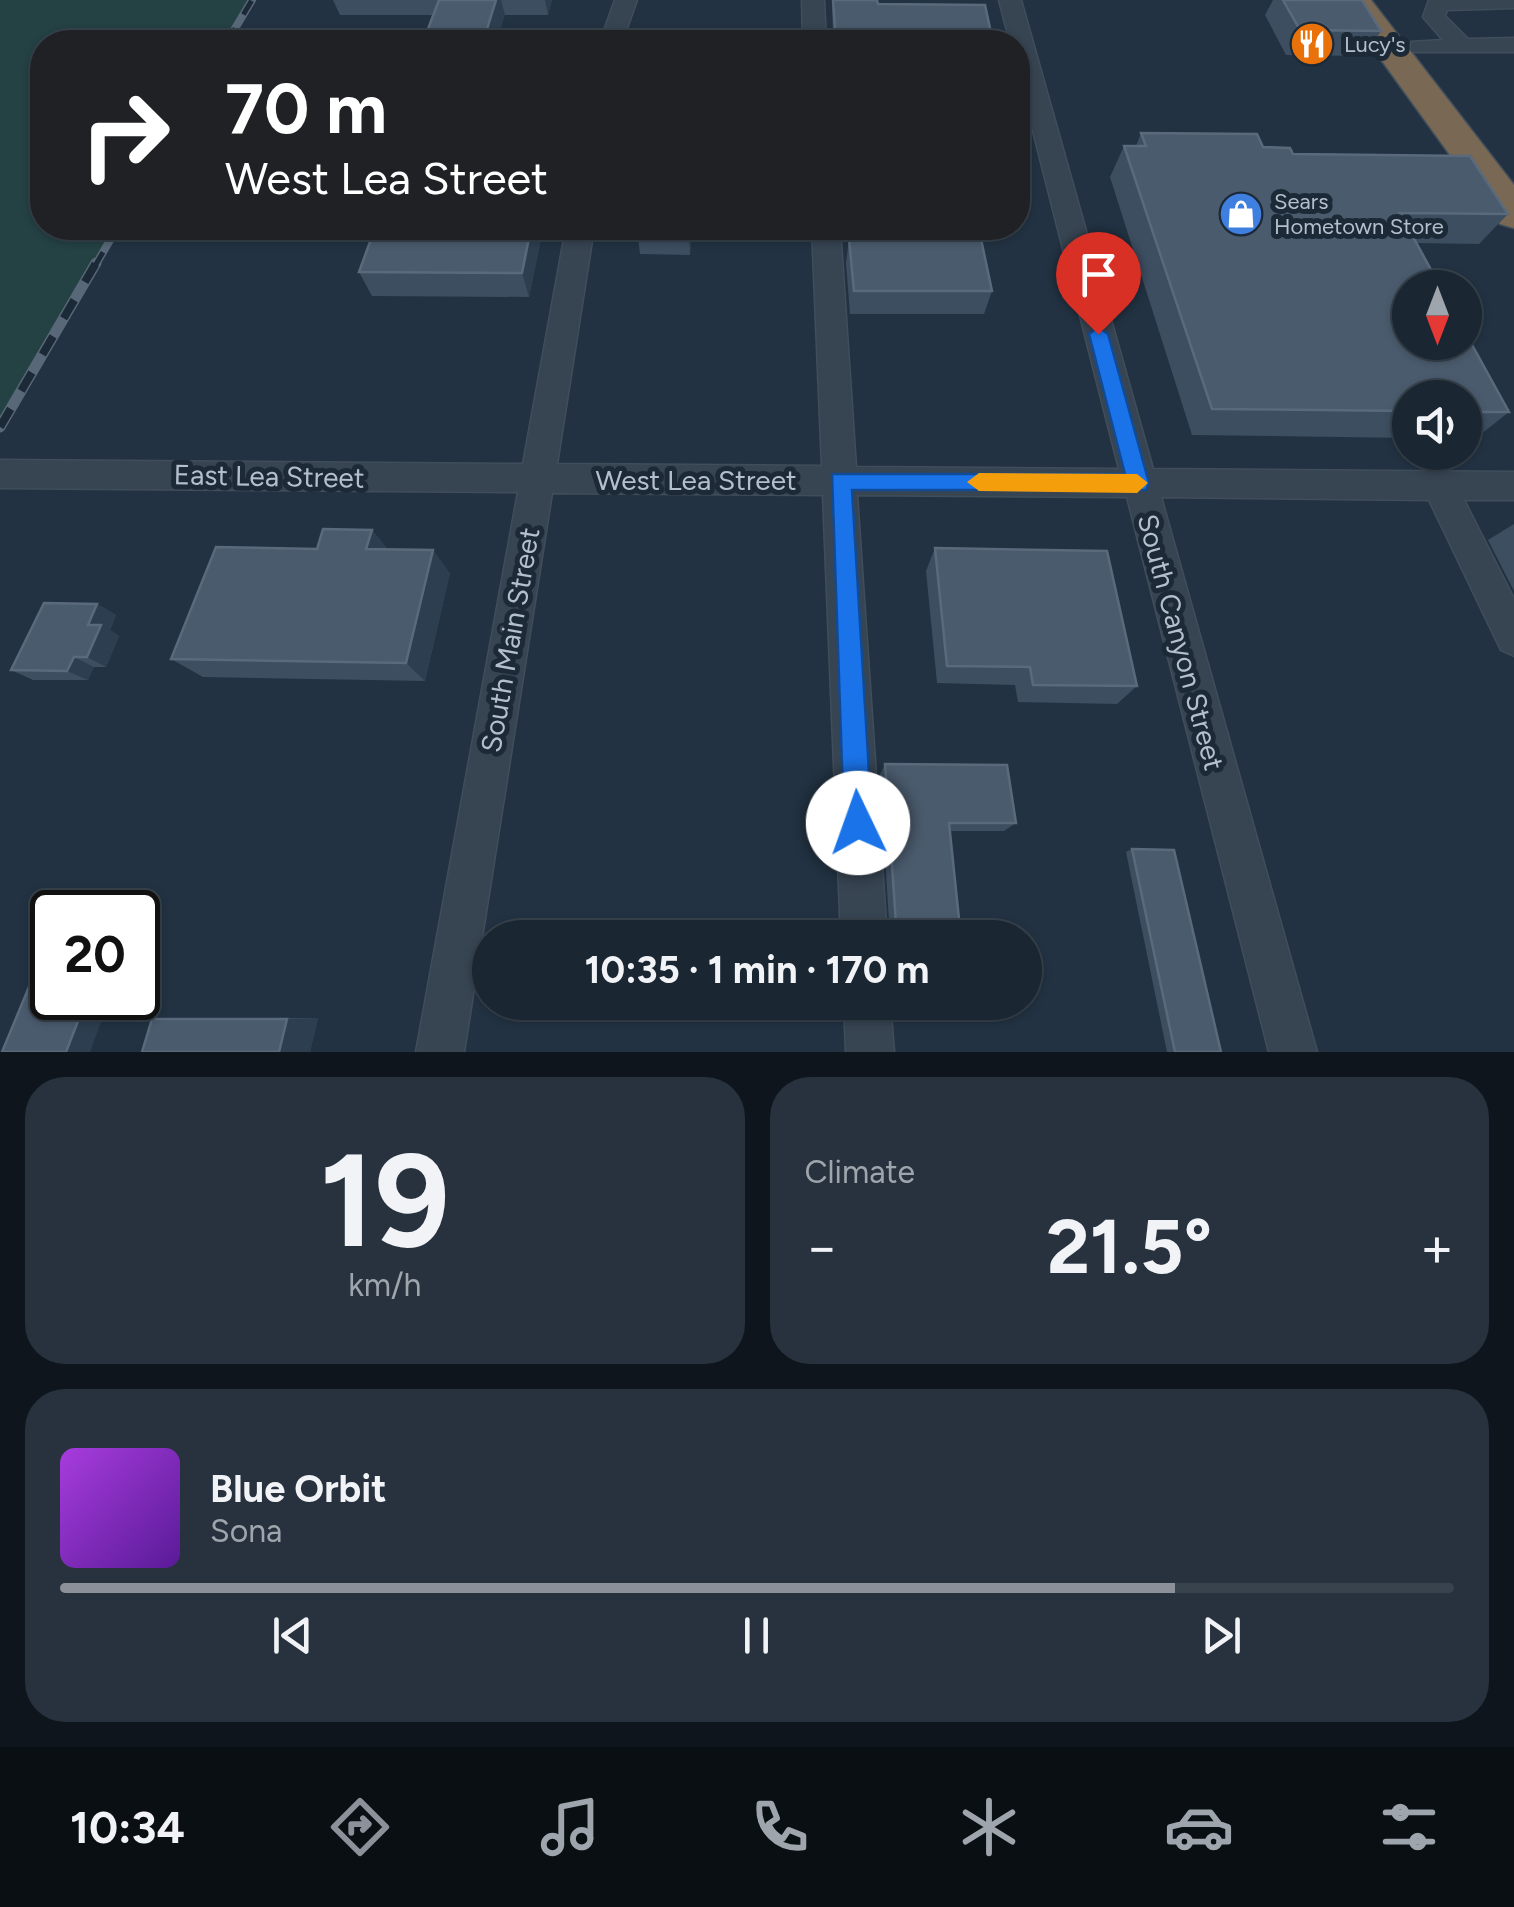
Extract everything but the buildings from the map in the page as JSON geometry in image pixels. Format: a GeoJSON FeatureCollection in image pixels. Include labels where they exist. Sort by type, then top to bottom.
{"type":"FeatureCollection","features":[{"type":"Feature","properties":{"kind":"highway"},"geometry":{"type":"LineString","coordinates":[[1354,0],[1514,214]]}},
{"type":"Feature","properties":{"kind":"highway"},"geometry":{"type":"LineString","coordinates":[[1382,0],[1514,169]]}},
{"type":"Feature","properties":{"kind":"street"},"geometry":{"type":"LineString","coordinates":[[615,30],[626,0]]}},
{"type":"Feature","properties":{"kind":"street"},"geometry":{"type":"LineString","coordinates":[[813,0],[815,30]]}},
{"type":"Feature","properties":{"kind":"street","name":"South Canyon Street"},"geometry":{"type":"LineString","coordinates":[[1010,0],[1018,30]]}},
{"type":"Feature","properties":{"kind":"street"},"geometry":{"type":"LineString","coordinates":[[1462,46],[1434,17],[1437,4],[1514,2]]}},
{"type":"Feature","properties":{"kind":"street"},"geometry":{"type":"LineString","coordinates":[[1419,47],[1514,45]]}},
{"type":"Feature","properties":{"kind":"street","name":"South Canyon Street"},"geometry":{"type":"LineString","coordinates":[[1030,75],[1292,1052]]}},
{"type":"Feature","properties":{"kind":"street","name":"South Main Street"},"geometry":{"type":"LineString","coordinates":[[440,1052],[578,240]]}},
{"type":"Feature","properties":{"kind":"street"},"geometry":{"type":"LineString","coordinates":[[827,240],[863,920]]}},
{"type":"Feature","properties":{"kind":"street","name":"East Lea Street"},"geometry":{"type":"LineString","coordinates":[[0,474],[537,480]]}},
{"type":"Feature","properties":{"kind":"street","name":"West Lea Street"},"geometry":{"type":"LineString","coordinates":[[537,480],[1514,486]]}},
{"type":"Feature","properties":{"kind":"street"},"geometry":{"type":"LineString","coordinates":[[1440,486],[1514,638]]}},
{"type":"Feature","properties":{"kind":"street"},"geometry":{"type":"LineString","coordinates":[[868,1020],[870,1052]]}},
{"type":"Feature","properties":{"kind":"green space"},"geometry":{"type":"Polygon","coordinates":[[[0,0],[252,0],[234,30],[30,30],[30,240],[111,240],[0,427],[0,0]]]}},
{"type":"Feature","properties":{"kind":"railway"},"geometry":{"type":"LineString","coordinates":[[234,30],[252,0]]}},
{"type":"Feature","properties":{"kind":"railway"},"geometry":{"type":"LineString","coordinates":[[95,266],[110,240]]}},
{"type":"Feature","properties":{"kind":"railway"},"geometry":{"type":"LineString","coordinates":[[0,427],[96,263]]}},
{"type":"Feature","properties":{"kind":"slow traffic"},"geometry":{"type":"LineString","coordinates":[[979,482],[1137,483]]}},
{"type":"Feature","properties":{"kind":"place","name":"Lucy's"},"geometry":{"type":"Point","coordinates":[1312,44]}},
{"type":"Feature","properties":{"kind":"place","name":"Sears Hometown Store"},"geometry":{"type":"Point","coordinates":[1241,214]}},
{"type":"Feature","properties":{"kind":"route"},"geometry":{"type":"LineString","coordinates":[[858,823],[840,481],[1138,483],[1098,334]]}}]}
